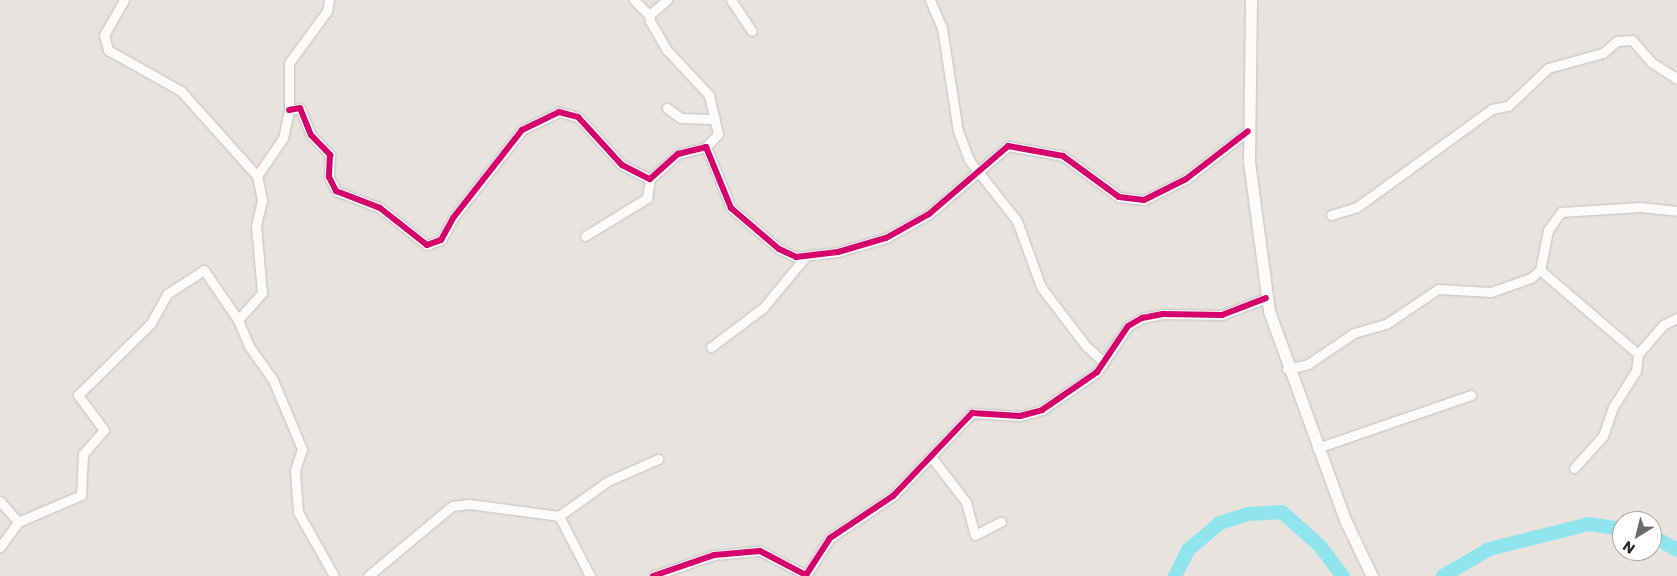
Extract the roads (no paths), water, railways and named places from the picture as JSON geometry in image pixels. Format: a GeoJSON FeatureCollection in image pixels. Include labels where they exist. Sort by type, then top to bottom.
{"type":"FeatureCollection","features":[{"type":"Feature","properties":{"kind":"street"},"geometry":{"type":"LineString","coordinates":[[124,0],[104,35],[108,50],[181,91],[257,176],[262,200],[256,225],[263,288],[257,303],[238,320]]}},
{"type":"Feature","properties":{"kind":"street"},"geometry":{"type":"LineString","coordinates":[[257,176],[281,144],[289,110],[289,63],[327,11],[329,0]]}},
{"type":"Feature","properties":{"kind":"street"},"geometry":{"type":"LineString","coordinates":[[585,236],[646,198],[650,179],[678,154],[706,147],[718,137],[716,119],[705,88],[660,42],[649,15],[634,0]]}},
{"type":"Feature","properties":{"kind":"street"},"geometry":{"type":"LineString","coordinates":[[649,15],[668,0]]}},
{"type":"Feature","properties":{"kind":"street"},"geometry":{"type":"LineString","coordinates":[[731,0],[752,31]]}},
{"type":"Feature","properties":{"kind":"street"},"geometry":{"type":"LineString","coordinates":[[930,0],[944,38],[958,131],[975,171],[1017,221],[1041,287],[1086,346],[1104,362]]}},
{"type":"Feature","properties":{"kind":"street"},"geometry":{"type":"LineString","coordinates":[[1252,0],[1248,131],[1255,228],[1266,298],[1288,369],[1317,448],[1372,576]]}},
{"type":"Feature","properties":{"kind":"street"},"geometry":{"type":"LineString","coordinates":[[1331,215],[1357,208],[1492,109],[1508,106],[1548,68],[1604,53],[1617,41],[1632,40],[1651,62],[1677,79]]}},
{"type":"Feature","properties":{"kind":"street"},"geometry":{"type":"LineString","coordinates":[[289,110],[300,108],[311,135],[328,151],[328,177],[336,191],[380,208],[427,245],[441,240],[453,218],[522,130],[559,112],[578,117],[622,165],[650,179]]}},
{"type":"Feature","properties":{"kind":"street"},"geometry":{"type":"LineString","coordinates":[[667,108],[681,118],[716,119]]}},
{"type":"Feature","properties":{"kind":"street"},"geometry":{"type":"LineString","coordinates":[[706,147],[731,208],[785,253],[805,257],[886,238],[929,214],[1003,147],[1022,145],[1079,164],[1119,197],[1144,200],[1186,179],[1248,131]]}},
{"type":"Feature","properties":{"kind":"street"},"geometry":{"type":"LineString","coordinates":[[1540,270],[1548,230],[1561,212],[1640,207],[1677,211]]}},
{"type":"Feature","properties":{"kind":"street"},"geometry":{"type":"LineString","coordinates":[[711,347],[764,308],[805,257]]}},
{"type":"Feature","properties":{"kind":"street"},"geometry":{"type":"LineString","coordinates":[[0,547],[18,522],[81,495],[83,454],[104,430],[78,395],[151,322],[167,294],[204,270],[238,320],[249,346],[273,380],[302,449],[295,471],[298,512],[334,576]]}},
{"type":"Feature","properties":{"kind":"street"},"geometry":{"type":"LineString","coordinates":[[1288,369],[1314,362],[1354,333],[1386,324],[1438,289],[1501,290],[1540,270]]}},
{"type":"Feature","properties":{"kind":"street"},"geometry":{"type":"LineString","coordinates":[[1540,270],[1638,354]]}},
{"type":"Feature","properties":{"kind":"street"},"geometry":{"type":"LineString","coordinates":[[653,576],[714,555],[760,551],[779,557],[803,575],[830,538],[875,512],[932,458],[972,413],[1032,414],[1090,378],[1104,362],[1128,326],[1142,318],[1222,315],[1266,298]]}},
{"type":"Feature","properties":{"kind":"street"},"geometry":{"type":"LineString","coordinates":[[1574,468],[1604,436],[1613,407],[1636,371],[1638,354],[1663,325],[1677,318]]}},
{"type":"Feature","properties":{"kind":"street"},"geometry":{"type":"LineString","coordinates":[[1317,448],[1471,395]]}},
{"type":"Feature","properties":{"kind":"street"},"geometry":{"type":"LineString","coordinates":[[932,458],[966,502],[975,535],[1001,522]]}},
{"type":"Feature","properties":{"kind":"street"},"geometry":{"type":"LineString","coordinates":[[368,576],[452,506],[559,516],[608,481],[658,459]]}},
{"type":"Feature","properties":{"kind":"street"},"geometry":{"type":"LineString","coordinates":[[0,501],[18,522]]}},
{"type":"Feature","properties":{"kind":"street"},"geometry":{"type":"LineString","coordinates":[[559,516],[590,576]]}},
{"type":"Feature","properties":{"kind":"waterway"},"geometry":{"type":"LineString","coordinates":[[1175,576],[1188,550],[1220,523],[1247,514],[1282,512],[1320,546],[1343,576]]}},
{"type":"Feature","properties":{"kind":"waterway"},"geometry":{"type":"LineString","coordinates":[[1443,576],[1489,549],[1589,524],[1612,527]]}},
{"type":"Feature","properties":{"kind":"waterway"},"geometry":{"type":"LineString","coordinates":[[1662,542],[1677,550]]}}]}
